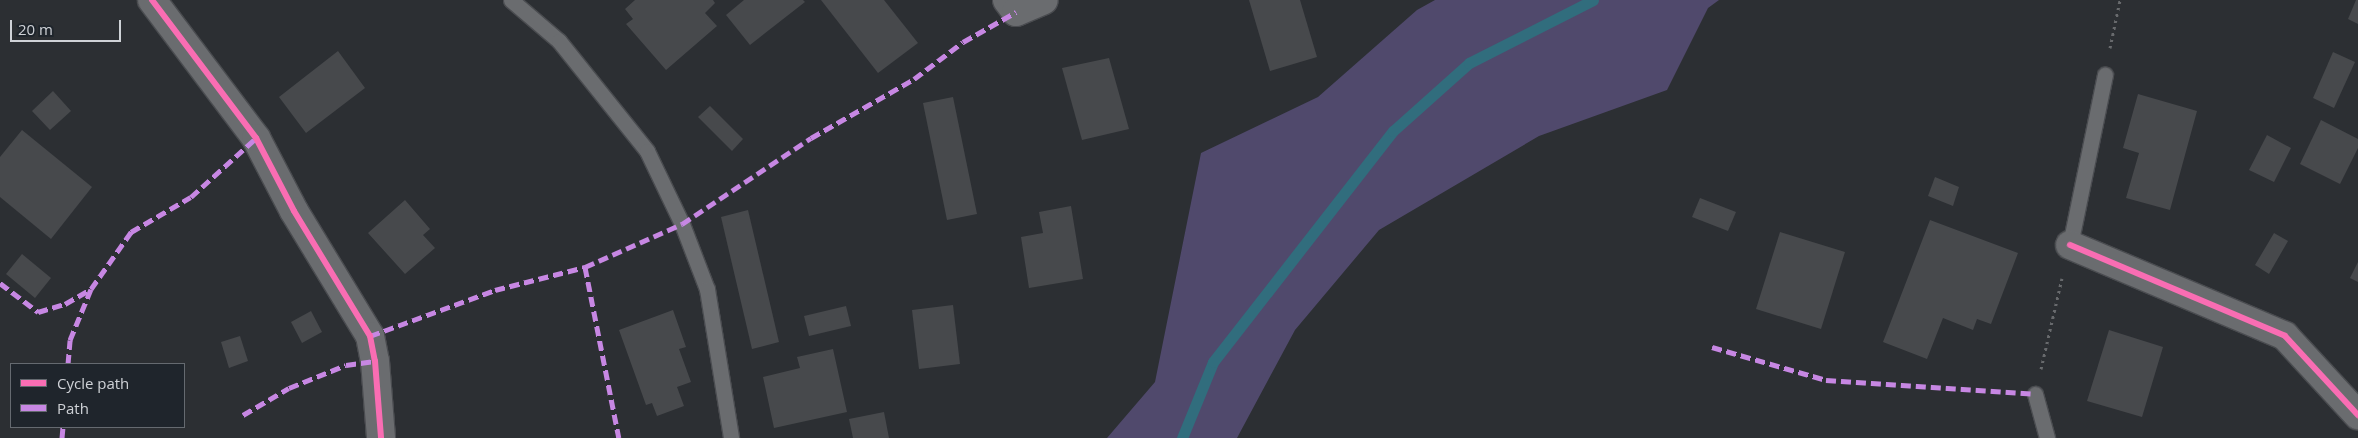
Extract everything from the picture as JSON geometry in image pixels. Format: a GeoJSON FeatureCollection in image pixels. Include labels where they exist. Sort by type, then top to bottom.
{"type":"FeatureCollection","features":[{"type":"Feature","properties":{"kind":"street"},"geometry":{"type":"LineString","coordinates":[[152,0],[256,138],[294,211],[370,336],[375,361],[380,438]]}},
{"type":"Feature","properties":{"kind":"street"},"geometry":{"type":"LineString","coordinates":[[1007,0],[1016,12],[1044,0]]}},
{"type":"Feature","properties":{"kind":"street"},"geometry":{"type":"LineString","coordinates":[[2070,245],[2285,336],[2358,415]]}},
{"type":"Feature","properties":{"kind":"lane"},"geometry":{"type":"LineString","coordinates":[[511,0],[559,41],[647,151],[682,224],[707,289],[731,438]]}},
{"type":"Feature","properties":{"kind":"lane"},"geometry":{"type":"LineString","coordinates":[[2070,245],[2105,75]]}},
{"type":"Feature","properties":{"kind":"lane"},"geometry":{"type":"LineString","coordinates":[[2035,394],[2047,438]]}},
{"type":"Feature","properties":{"kind":"path"},"geometry":{"type":"LineString","coordinates":[[2105,75],[2120,0]]}},
{"type":"Feature","properties":{"kind":"path"},"geometry":{"type":"LineString","coordinates":[[2035,394],[2070,245]]}},
{"type":"Feature","properties":{"kind":"shaded area"},"geometry":{"type":"Polygon","coordinates":[[[1435,0],[1719,0],[1708,8],[1667,90],[1539,136],[1379,230],[1295,330],[1237,438],[1107,438],[1155,382],[1201,153],[1318,97],[1417,10],[1435,0]]]}},
{"type":"Feature","properties":{"kind":"building"},"geometry":{"type":"Polygon","coordinates":[[[635,0],[713,0],[715,3],[705,13],[717,26],[666,70],[626,24],[633,19],[625,9],[635,0]]]}},
{"type":"Feature","properties":{"kind":"building"},"geometry":{"type":"Polygon","coordinates":[[[744,0],[803,0],[805,2],[750,45],[726,15],[744,0]]]}},
{"type":"Feature","properties":{"kind":"building"},"geometry":{"type":"Polygon","coordinates":[[[821,0],[884,0],[918,43],[878,73],[821,0]]]}},
{"type":"Feature","properties":{"kind":"building"},"geometry":{"type":"Polygon","coordinates":[[[1249,0],[1300,0],[1317,57],[1270,71],[1249,0]]]}},
{"type":"Feature","properties":{"kind":"building"},"geometry":{"type":"Polygon","coordinates":[[[2356,0],[2358,0],[2358,24],[2348,19],[2356,0]]]}},
{"type":"Feature","properties":{"kind":"building"},"geometry":{"type":"Polygon","coordinates":[[[338,51],[365,88],[306,133],[279,97],[338,51]]]}},
{"type":"Feature","properties":{"kind":"building"},"geometry":{"type":"Polygon","coordinates":[[[2333,52],[2355,62],[2334,108],[2313,98],[2333,52]]]}},
{"type":"Feature","properties":{"kind":"building"},"geometry":{"type":"Polygon","coordinates":[[[1109,58],[1129,129],[1082,140],[1062,68],[1109,58]]]}},
{"type":"Feature","properties":{"kind":"building"},"geometry":{"type":"Polygon","coordinates":[[[53,91],[71,111],[50,130],[32,111],[53,91]]]}},
{"type":"Feature","properties":{"kind":"building"},"geometry":{"type":"Polygon","coordinates":[[[2138,94],[2197,111],[2170,210],[2126,198],[2139,153],[2123,148],[2138,94]]]}},
{"type":"Feature","properties":{"kind":"building"},"geometry":{"type":"Polygon","coordinates":[[[953,97],[977,214],[947,220],[923,103],[953,97]]]}},
{"type":"Feature","properties":{"kind":"building"},"geometry":{"type":"Polygon","coordinates":[[[710,106],[743,139],[732,151],[698,117],[710,106]]]}},
{"type":"Feature","properties":{"kind":"building"},"geometry":{"type":"Polygon","coordinates":[[[2321,120],[2358,139],[2358,148],[2340,184],[2300,164],[2321,120]]]}},
{"type":"Feature","properties":{"kind":"building"},"geometry":{"type":"Polygon","coordinates":[[[22,130],[92,187],[51,239],[0,197],[0,157],[22,130]]]}},
{"type":"Feature","properties":{"kind":"building"},"geometry":{"type":"Polygon","coordinates":[[[2267,135],[2291,148],[2274,182],[2249,170],[2267,135]]]}},
{"type":"Feature","properties":{"kind":"building"},"geometry":{"type":"Polygon","coordinates":[[[1935,177],[1959,187],[1953,206],[1928,196],[1935,177]]]}},
{"type":"Feature","properties":{"kind":"building"},"geometry":{"type":"Polygon","coordinates":[[[1700,198],[1736,212],[1728,231],[1692,217],[1700,198]]]}},
{"type":"Feature","properties":{"kind":"building"},"geometry":{"type":"Polygon","coordinates":[[[405,200],[430,229],[423,235],[435,248],[405,274],[368,233],[405,200]]]}},
{"type":"Feature","properties":{"kind":"building"},"geometry":{"type":"Polygon","coordinates":[[[1071,206],[1083,279],[1029,288],[1021,237],[1043,233],[1039,212],[1071,206]]]}},
{"type":"Feature","properties":{"kind":"building"},"geometry":{"type":"Polygon","coordinates":[[[748,210],[779,342],[752,349],[721,217],[748,210]]]}},
{"type":"Feature","properties":{"kind":"building"},"geometry":{"type":"Polygon","coordinates":[[[1930,220],[2018,253],[1991,324],[1977,319],[1973,330],[1943,318],[1927,359],[1883,342],[1930,220]]]}},
{"type":"Feature","properties":{"kind":"building"},"geometry":{"type":"Polygon","coordinates":[[[1780,232],[1845,252],[1821,329],[1756,309],[1780,232]]]}},
{"type":"Feature","properties":{"kind":"building"},"geometry":{"type":"Polygon","coordinates":[[[2274,233],[2288,241],[2269,274],[2255,265],[2274,233]]]}},
{"type":"Feature","properties":{"kind":"building"},"geometry":{"type":"Polygon","coordinates":[[[22,254],[51,278],[35,298],[6,274],[22,254]]]}},
{"type":"Feature","properties":{"kind":"building"},"geometry":{"type":"Polygon","coordinates":[[[2358,262],[2358,282],[2350,278],[2358,262]]]}},
{"type":"Feature","properties":{"kind":"building"},"geometry":{"type":"Polygon","coordinates":[[[953,305],[960,364],[919,369],[912,310],[953,305]]]}},
{"type":"Feature","properties":{"kind":"building"},"geometry":{"type":"Polygon","coordinates":[[[846,306],[851,326],[809,336],[804,316],[846,306]]]}},
{"type":"Feature","properties":{"kind":"building"},"geometry":{"type":"Polygon","coordinates":[[[673,310],[686,347],[679,349],[691,382],[677,387],[684,406],[657,416],[652,403],[646,405],[619,330],[673,310]]]}},
{"type":"Feature","properties":{"kind":"building"},"geometry":{"type":"Polygon","coordinates":[[[311,311],[322,332],[302,343],[291,322],[311,311]]]}},
{"type":"Feature","properties":{"kind":"building"},"geometry":{"type":"Polygon","coordinates":[[[2109,330],[2163,347],[2142,417],[2087,401],[2109,330]]]}},
{"type":"Feature","properties":{"kind":"building"},"geometry":{"type":"Polygon","coordinates":[[[240,336],[248,361],[229,368],[221,342],[240,336]]]}},
{"type":"Feature","properties":{"kind":"building"},"geometry":{"type":"Polygon","coordinates":[[[833,349],[847,412],[774,428],[763,377],[800,368],[797,357],[833,349]]]}},
{"type":"Feature","properties":{"kind":"building"},"geometry":{"type":"Polygon","coordinates":[[[884,412],[889,438],[853,438],[849,419],[884,412]]]}},
{"type":"Feature","properties":{"kind":"waterway"},"geometry":{"type":"LineString","coordinates":[[1182,438],[1213,362],[1393,131],[1469,63],[1593,0]]}},
{"type":"Feature","properties":{"kind":"marked path"},"geometry":{"type":"LineString","coordinates":[[370,336],[495,290],[585,267],[682,224],[811,138],[914,79],[963,42],[1016,12]]}},
{"type":"Feature","properties":{"kind":"marked path"},"geometry":{"type":"LineString","coordinates":[[68,363],[70,340],[91,289],[131,232],[191,197],[256,138]]}},
{"type":"Feature","properties":{"kind":"marked path"},"geometry":{"type":"LineString","coordinates":[[585,267],[619,438]]}},
{"type":"Feature","properties":{"kind":"marked path"},"geometry":{"type":"LineString","coordinates":[[0,283],[38,312],[65,304],[91,289]]}},
{"type":"Feature","properties":{"kind":"marked path"},"geometry":{"type":"LineString","coordinates":[[1712,347],[1826,380],[2035,394]]}},
{"type":"Feature","properties":{"kind":"marked path"},"geometry":{"type":"LineString","coordinates":[[243,415],[289,388],[346,365],[375,361]]}},
{"type":"Feature","properties":{"kind":"marked path"},"geometry":{"type":"LineString","coordinates":[[62,438],[63,428]]}},
{"type":"Feature","properties":{"kind":"cycle path"},"geometry":{"type":"LineString","coordinates":[[152,0],[256,138],[294,211],[370,336],[375,361],[381,438]]}},
{"type":"Feature","properties":{"kind":"cycle path"},"geometry":{"type":"LineString","coordinates":[[2070,245],[2285,336],[2358,415]]}}]}
